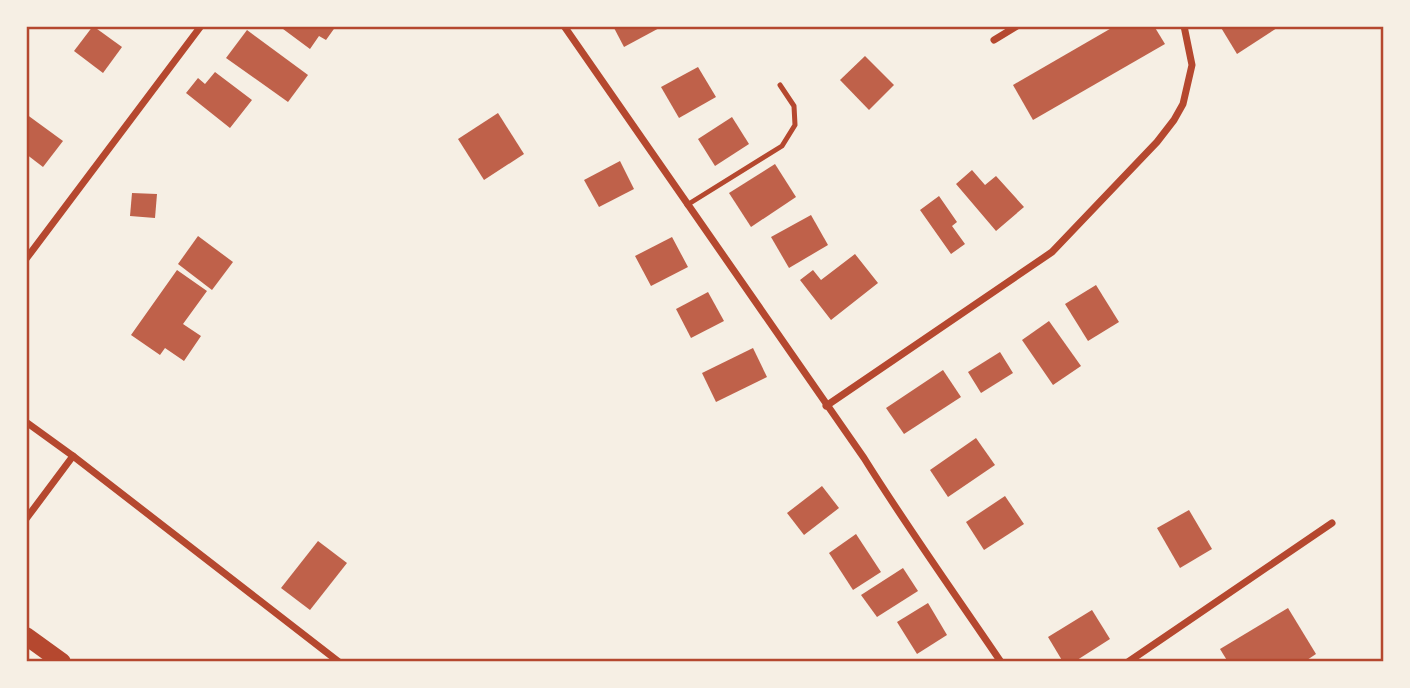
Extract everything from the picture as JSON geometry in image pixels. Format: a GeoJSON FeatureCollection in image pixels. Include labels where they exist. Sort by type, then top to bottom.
{"type":"FeatureCollection","features":[{"type":"Feature","properties":{"kind":"main road"},"geometry":{"type":"LineString","coordinates":[[26,636],[62,662]]}},
{"type":"Feature","properties":{"kind":"street"},"geometry":{"type":"LineString","coordinates":[[26,259],[201,26]]}},
{"type":"Feature","properties":{"kind":"street"},"geometry":{"type":"LineString","coordinates":[[564,26],[1001,662]]}},
{"type":"Feature","properties":{"kind":"street"},"geometry":{"type":"LineString","coordinates":[[994,40],[1017,26]]}},
{"type":"Feature","properties":{"kind":"street"},"geometry":{"type":"LineString","coordinates":[[827,406],[1052,252],[1157,142],[1183,104],[1192,65],[1184,26]]}},
{"type":"Feature","properties":{"kind":"street"},"geometry":{"type":"LineString","coordinates":[[26,422],[339,662]]}},
{"type":"Feature","properties":{"kind":"street"},"geometry":{"type":"LineString","coordinates":[[26,519],[73,456]]}},
{"type":"Feature","properties":{"kind":"street"},"geometry":{"type":"LineString","coordinates":[[1128,662],[1332,523]]}},
{"type":"Feature","properties":{"kind":"lane"},"geometry":{"type":"LineString","coordinates":[[687,205],[782,146],[794,125],[794,106],[780,85]]}},
{"type":"Feature","properties":{"kind":"building"},"geometry":{"type":"Polygon","coordinates":[[[93,26],[122,47],[103,73],[74,51],[93,26]]]}},
{"type":"Feature","properties":{"kind":"building"},"geometry":{"type":"Polygon","coordinates":[[[279,26],[336,26],[326,40],[319,36],[310,49],[279,26]]]}},
{"type":"Feature","properties":{"kind":"building"},"geometry":{"type":"Polygon","coordinates":[[[613,26],[663,26],[624,47],[613,26]]]}},
{"type":"Feature","properties":{"kind":"building"},"geometry":{"type":"Polygon","coordinates":[[[1115,26],[1154,26],[1165,44],[1033,120],[1013,85],[1115,26]]]}},
{"type":"Feature","properties":{"kind":"building"},"geometry":{"type":"Polygon","coordinates":[[[1220,26],[1280,26],[1237,54],[1220,26]]]}},
{"type":"Feature","properties":{"kind":"building"},"geometry":{"type":"Polygon","coordinates":[[[247,30],[308,75],[288,102],[226,58],[247,30]]]}},
{"type":"Feature","properties":{"kind":"building"},"geometry":{"type":"Polygon","coordinates":[[[865,56],[894,85],[869,110],[840,80],[865,56]]]}},
{"type":"Feature","properties":{"kind":"building"},"geometry":{"type":"Polygon","coordinates":[[[698,67],[716,97],[679,118],[661,87],[698,67]]]}},
{"type":"Feature","properties":{"kind":"building"},"geometry":{"type":"Polygon","coordinates":[[[215,72],[252,100],[230,128],[186,93],[198,78],[205,84],[215,72]]]}},
{"type":"Feature","properties":{"kind":"building"},"geometry":{"type":"Polygon","coordinates":[[[498,113],[524,154],[484,180],[458,139],[498,113]]]}},
{"type":"Feature","properties":{"kind":"building"},"geometry":{"type":"Polygon","coordinates":[[[26,114],[63,141],[43,167],[26,154],[26,114]]]}},
{"type":"Feature","properties":{"kind":"building"},"geometry":{"type":"Polygon","coordinates":[[[732,117],[749,144],[715,166],[698,139],[732,117]]]}},
{"type":"Feature","properties":{"kind":"building"},"geometry":{"type":"Polygon","coordinates":[[[620,161],[634,189],[599,207],[584,180],[620,161]]]}},
{"type":"Feature","properties":{"kind":"building"},"geometry":{"type":"Polygon","coordinates":[[[775,164],[796,197],[751,227],[729,193],[775,164]]]}},
{"type":"Feature","properties":{"kind":"building"},"geometry":{"type":"Polygon","coordinates":[[[972,170],[985,185],[996,176],[1024,207],[996,231],[956,184],[972,170]]]}},
{"type":"Feature","properties":{"kind":"building"},"geometry":{"type":"Polygon","coordinates":[[[132,193],[157,194],[155,218],[130,216],[132,193]]]}},
{"type":"Feature","properties":{"kind":"building"},"geometry":{"type":"Polygon","coordinates":[[[939,196],[957,222],[952,226],[965,244],[951,254],[920,210],[939,196]]]}},
{"type":"Feature","properties":{"kind":"building"},"geometry":{"type":"Polygon","coordinates":[[[811,215],[828,245],[789,268],[771,237],[811,215]]]}},
{"type":"Feature","properties":{"kind":"building"},"geometry":{"type":"Polygon","coordinates":[[[198,236],[233,262],[212,290],[178,264],[198,236]]]}},
{"type":"Feature","properties":{"kind":"building"},"geometry":{"type":"Polygon","coordinates":[[[672,237],[688,267],[651,286],[635,256],[672,237]]]}},
{"type":"Feature","properties":{"kind":"building"},"geometry":{"type":"Polygon","coordinates":[[[855,254],[878,283],[831,320],[800,280],[813,270],[821,280],[855,254]]]}},
{"type":"Feature","properties":{"kind":"building"},"geometry":{"type":"Polygon","coordinates":[[[177,270],[207,291],[183,324],[201,336],[184,361],[165,348],[160,355],[131,335],[177,270]]]}},
{"type":"Feature","properties":{"kind":"building"},"geometry":{"type":"Polygon","coordinates":[[[1096,285],[1119,322],[1088,341],[1065,304],[1096,285]]]}},
{"type":"Feature","properties":{"kind":"building"},"geometry":{"type":"Polygon","coordinates":[[[708,292],[724,321],[691,338],[676,309],[708,292]]]}},
{"type":"Feature","properties":{"kind":"building"},"geometry":{"type":"Polygon","coordinates":[[[1049,321],[1081,366],[1053,385],[1022,340],[1049,321]]]}},
{"type":"Feature","properties":{"kind":"building"},"geometry":{"type":"Polygon","coordinates":[[[753,348],[767,377],[716,402],[702,373],[753,348]]]}},
{"type":"Feature","properties":{"kind":"building"},"geometry":{"type":"Polygon","coordinates":[[[1000,352],[1013,373],[981,393],[968,372],[1000,352]]]}},
{"type":"Feature","properties":{"kind":"building"},"geometry":{"type":"Polygon","coordinates":[[[943,370],[961,397],[904,434],[886,408],[943,370]]]}},
{"type":"Feature","properties":{"kind":"building"},"geometry":{"type":"Polygon","coordinates":[[[976,438],[995,465],[948,497],[930,470],[976,438]]]}},
{"type":"Feature","properties":{"kind":"building"},"geometry":{"type":"Polygon","coordinates":[[[822,486],[839,508],[804,535],[787,513],[822,486]]]}},
{"type":"Feature","properties":{"kind":"building"},"geometry":{"type":"Polygon","coordinates":[[[1005,496],[1024,524],[984,550],[966,522],[1005,496]]]}},
{"type":"Feature","properties":{"kind":"building"},"geometry":{"type":"Polygon","coordinates":[[[1189,510],[1212,549],[1180,568],[1157,528],[1189,510]]]}},
{"type":"Feature","properties":{"kind":"building"},"geometry":{"type":"Polygon","coordinates":[[[856,534],[881,572],[853,590],[829,553],[856,534]]]}},
{"type":"Feature","properties":{"kind":"building"},"geometry":{"type":"Polygon","coordinates":[[[318,541],[347,563],[310,610],[281,588],[318,541]]]}},
{"type":"Feature","properties":{"kind":"building"},"geometry":{"type":"Polygon","coordinates":[[[903,568],[918,591],[877,617],[861,595],[903,568]]]}},
{"type":"Feature","properties":{"kind":"building"},"geometry":{"type":"Polygon","coordinates":[[[928,603],[947,635],[917,654],[897,622],[928,603]]]}},
{"type":"Feature","properties":{"kind":"building"},"geometry":{"type":"Polygon","coordinates":[[[1288,608],[1316,654],[1304,662],[1228,662],[1220,649],[1288,608]]]}},
{"type":"Feature","properties":{"kind":"building"},"geometry":{"type":"Polygon","coordinates":[[[1092,610],[1110,639],[1074,662],[1063,662],[1048,637],[1092,610]]]}}]}
